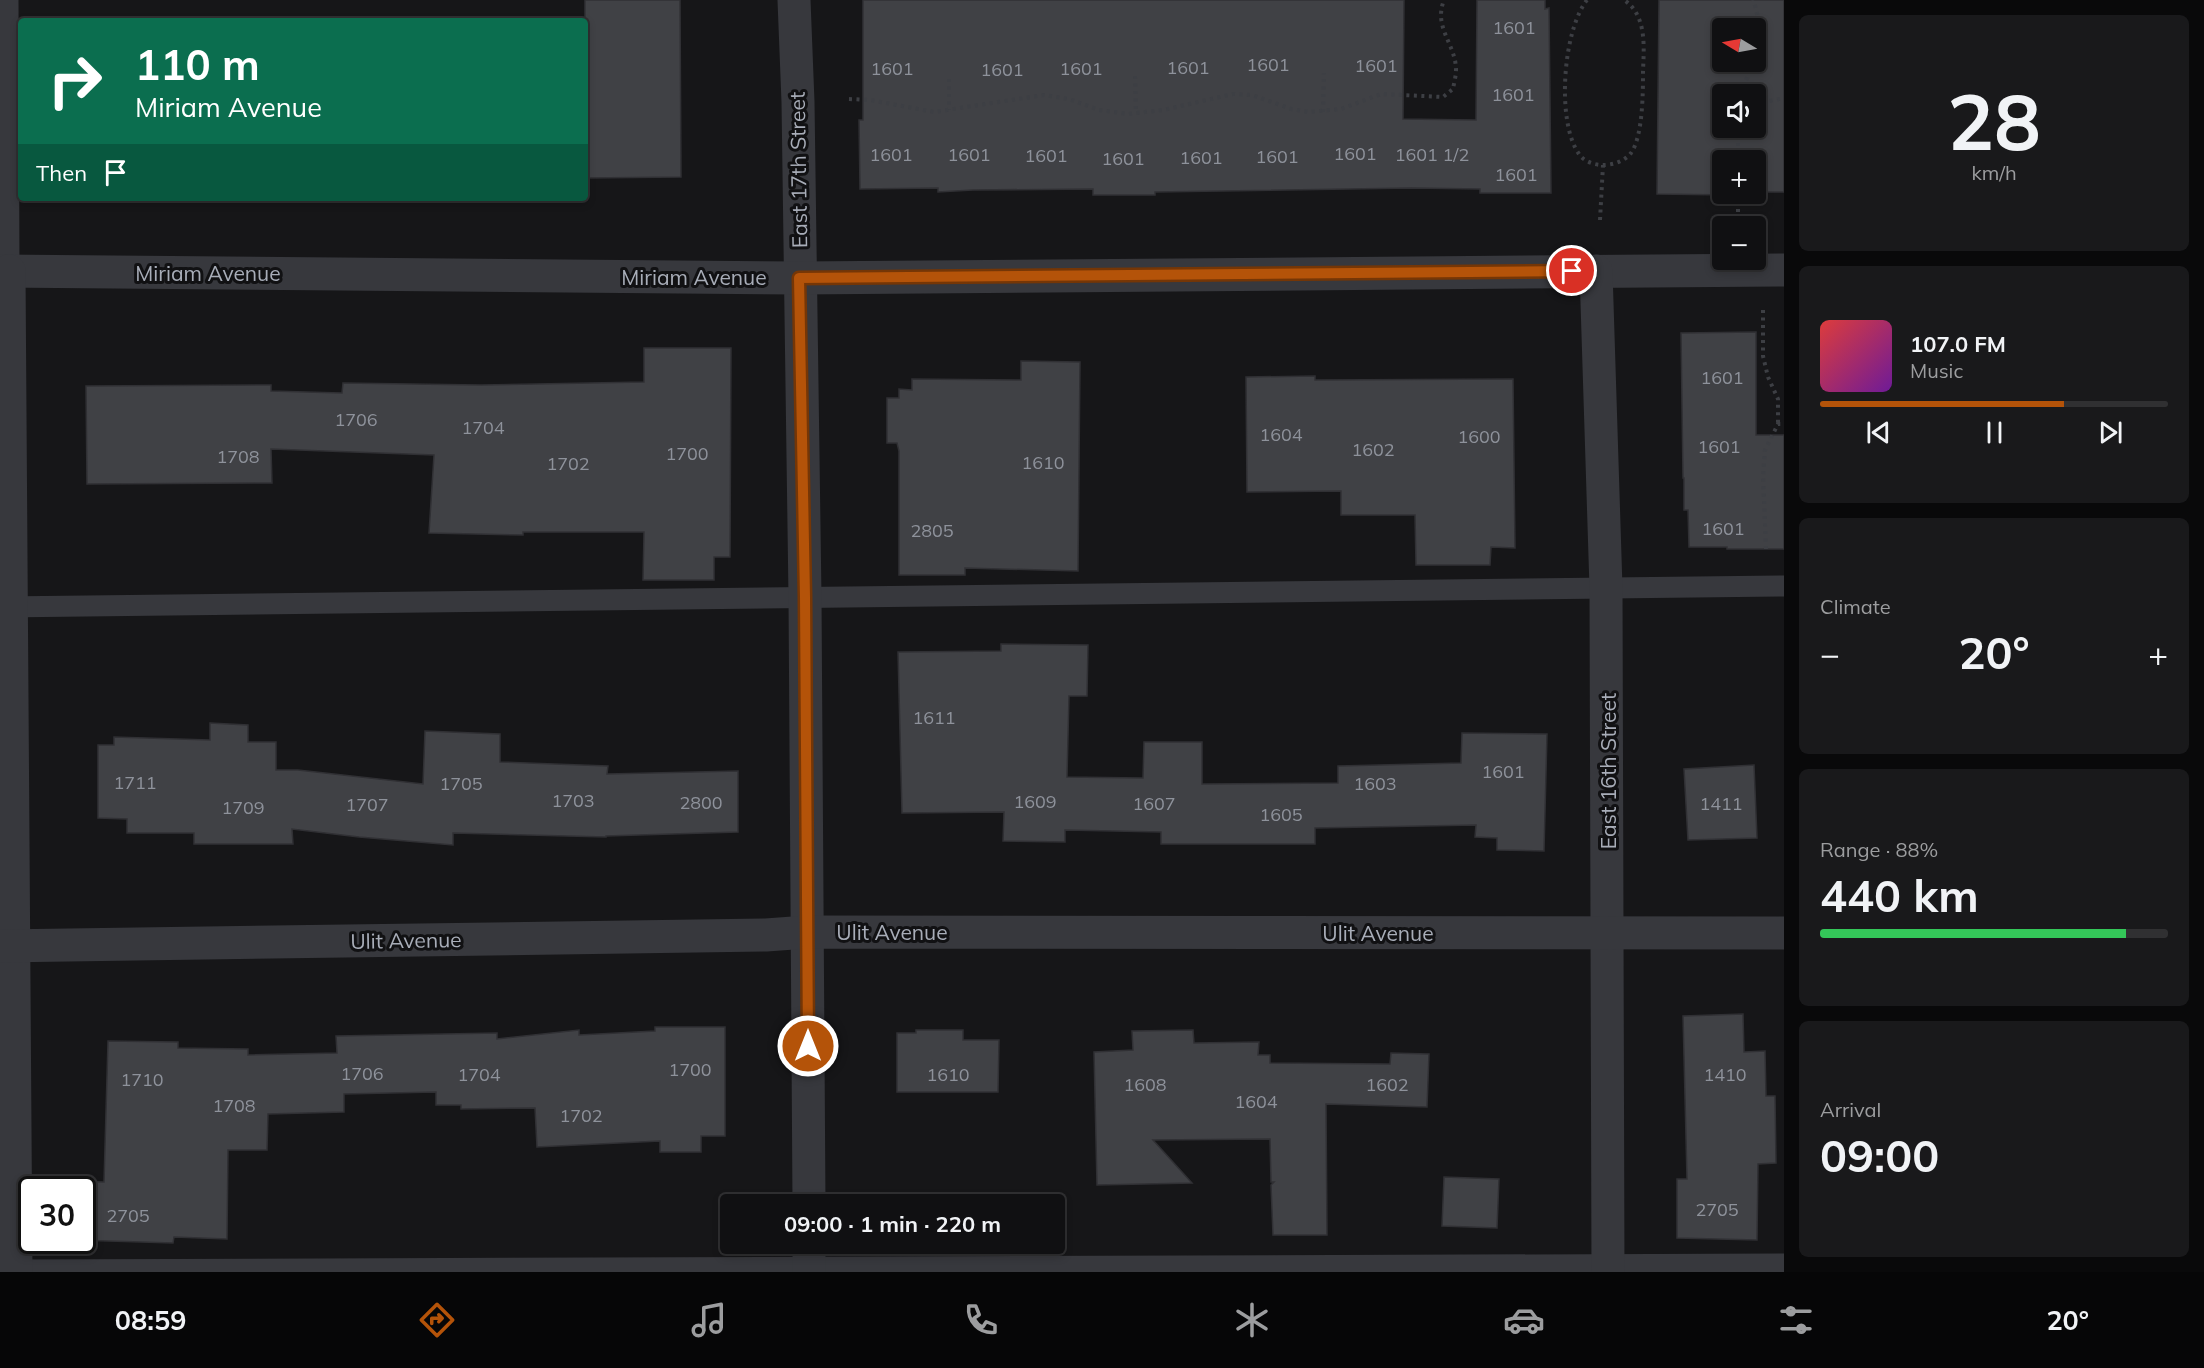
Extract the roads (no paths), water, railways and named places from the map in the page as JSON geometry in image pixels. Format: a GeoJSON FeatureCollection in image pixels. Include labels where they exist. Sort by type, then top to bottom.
{"type":"FeatureCollection","features":[{"type":"Feature","properties":{"kind":"street","name":"East 17th Street"},"geometry":{"type":"LineString","coordinates":[[794,0],[798,102],[805,597],[809,1194]]}},
{"type":"Feature","properties":{"kind":"street","name":"Miriam Avenue"},"geometry":{"type":"LineString","coordinates":[[4,271],[799,278],[1784,270]]}},
{"type":"Feature","properties":{"kind":"street"},"geometry":{"type":"LineString","coordinates":[[4,271],[11,1270]]}},
{"type":"Feature","properties":{"kind":"street","name":"East 16th Street"},"geometry":{"type":"LineString","coordinates":[[1596,271],[1606,588],[1608,1268]]}},
{"type":"Feature","properties":{"kind":"street","name":"Ulit Avenue"},"geometry":{"type":"LineString","coordinates":[[7,946],[766,935],[807,932],[1784,933]]}},
{"type":"Feature","properties":{"kind":"lane"},"geometry":{"type":"LineString","coordinates":[[4,271],[8,0]]}},
{"type":"Feature","properties":{"kind":"lane"},"geometry":{"type":"LineString","coordinates":[[6,607],[1776,586]]}},
{"type":"Feature","properties":{"kind":"lane"},"geometry":{"type":"LineString","coordinates":[[11,1270],[809,1261],[1608,1268],[1784,1264]]}}]}
